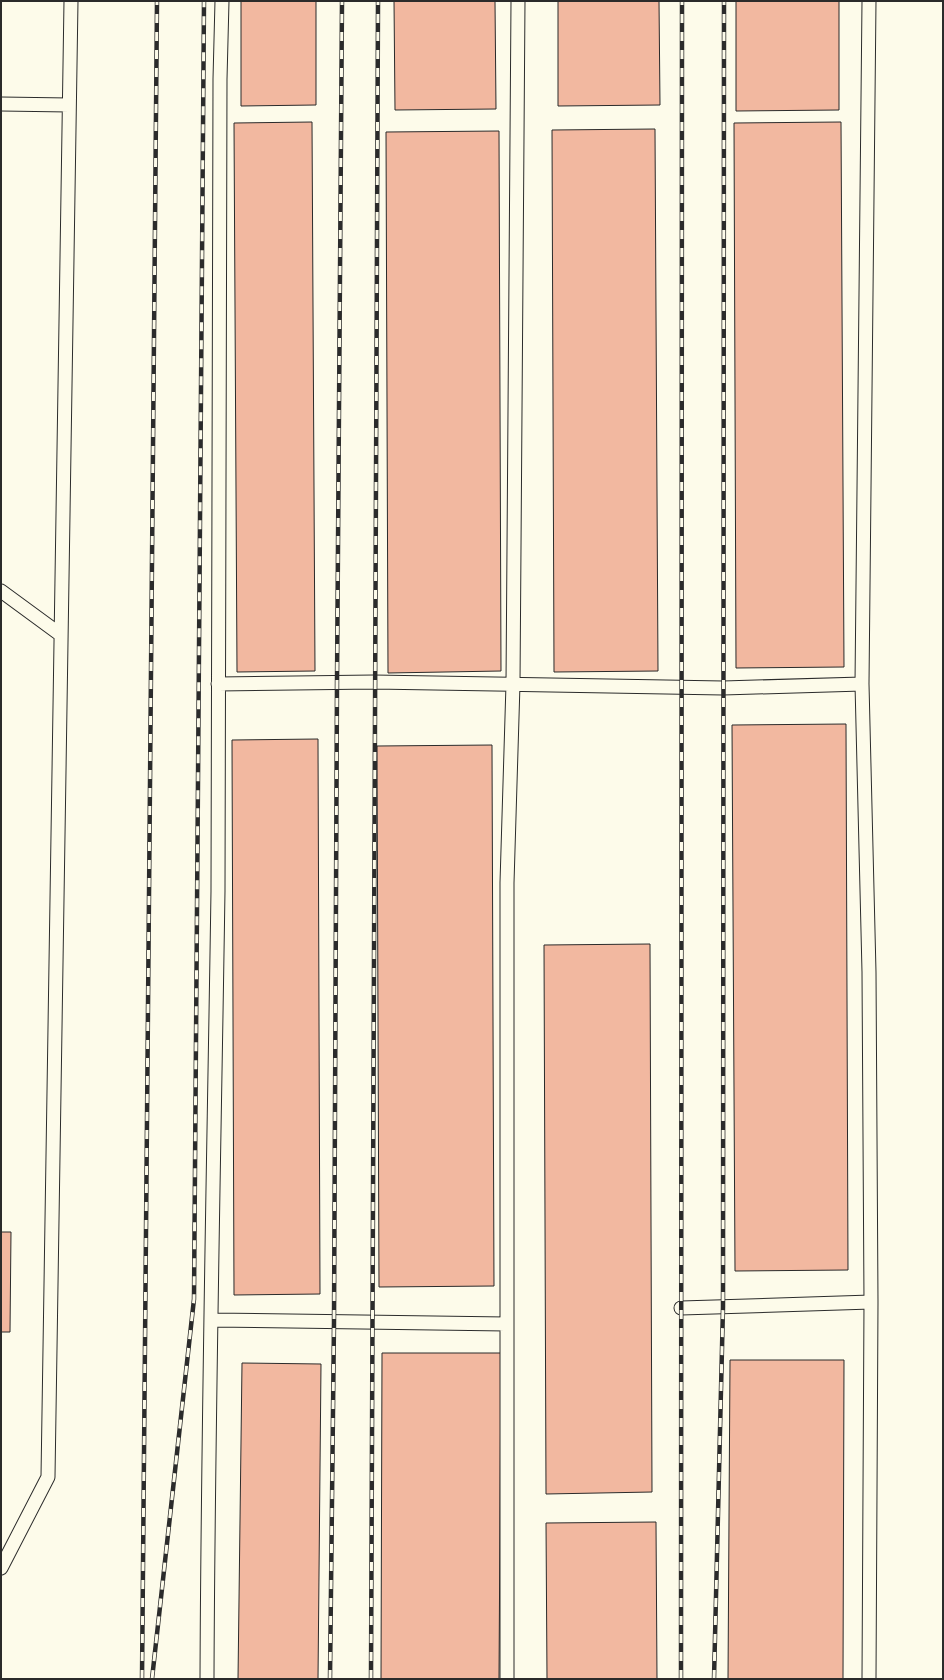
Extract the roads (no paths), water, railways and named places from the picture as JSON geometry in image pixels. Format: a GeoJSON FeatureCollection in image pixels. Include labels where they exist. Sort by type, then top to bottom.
{"type":"FeatureCollection","features":[{"type":"Feature","properties":{"kind":"lane"},"geometry":{"type":"LineString","coordinates":[[1,1568],[48,1477],[70,1]]}},
{"type":"Feature","properties":{"kind":"lane"},"geometry":{"type":"LineString","coordinates":[[207,1679],[208,1450],[212,1320],[212,1204],[218,890],[220,79],[222,1]]}},
{"type":"Feature","properties":{"kind":"lane"},"geometry":{"type":"LineString","coordinates":[[507,1679],[507,882],[513,684],[518,1]]}},
{"type":"Feature","properties":{"kind":"lane"},"geometry":{"type":"LineString","coordinates":[[869,1],[862,684],[869,972],[869,1679]]}},
{"type":"Feature","properties":{"kind":"lane"},"geometry":{"type":"LineString","coordinates":[[1,104],[69,105]]}},
{"type":"Feature","properties":{"kind":"lane"},"geometry":{"type":"LineString","coordinates":[[1,591],[61,635]]}},
{"type":"Feature","properties":{"kind":"lane"},"geometry":{"type":"LineString","coordinates":[[218,684],[374,682],[723,688],[862,684]]}},
{"type":"Feature","properties":{"kind":"lane"},"geometry":{"type":"LineString","coordinates":[[681,1308],[870,1302]]}},
{"type":"Feature","properties":{"kind":"lane"},"geometry":{"type":"LineString","coordinates":[[212,1320],[506,1324]]}},
{"type":"Feature","properties":{"kind":"railway"},"geometry":{"type":"LineString","coordinates":[[142,1679],[157,1]]}},
{"type":"Feature","properties":{"kind":"railway"},"geometry":{"type":"LineString","coordinates":[[152,1679],[194,1299],[204,1]]}},
{"type":"Feature","properties":{"kind":"railway"},"geometry":{"type":"LineString","coordinates":[[330,1679],[334,1322],[342,1]]}},
{"type":"Feature","properties":{"kind":"railway"},"geometry":{"type":"LineString","coordinates":[[371,1679],[378,1]]}},
{"type":"Feature","properties":{"kind":"railway"},"geometry":{"type":"LineString","coordinates":[[681,1679],[682,1]]}},
{"type":"Feature","properties":{"kind":"railway"},"geometry":{"type":"LineString","coordinates":[[714,1679],[723,1307],[724,1]]}}]}
